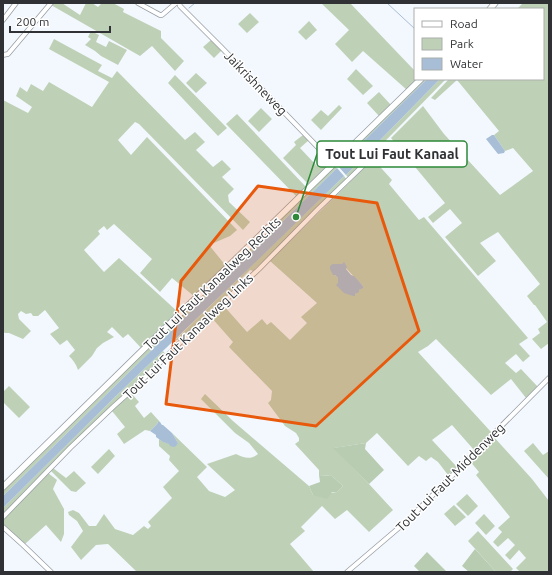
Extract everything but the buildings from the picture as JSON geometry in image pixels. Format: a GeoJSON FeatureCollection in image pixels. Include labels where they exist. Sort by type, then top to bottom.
{"type":"FeatureCollection","features":[{"type":"Feature","properties":{"kind":"street"},"geometry":{"type":"LineString","coordinates":[[3,20],[16,3]]}},
{"type":"Feature","properties":{"kind":"street"},"geometry":{"type":"LineString","coordinates":[[3,55],[8,54],[51,3]]}},
{"type":"Feature","properties":{"kind":"street"},"geometry":{"type":"LineString","coordinates":[[138,3],[162,15],[178,3]]}},
{"type":"Feature","properties":{"kind":"street","name":"Jaikrishneweg"},"geometry":{"type":"LineString","coordinates":[[178,3],[334,164]]}},
{"type":"Feature","properties":{"kind":"street","name":"Tout Lui Faut Kanaalweg Rechts"},"geometry":{"type":"LineString","coordinates":[[3,487],[420,80]]}},
{"type":"Feature","properties":{"kind":"street","name":"Tout Lui Faut Kanaalweg Links"},"geometry":{"type":"LineString","coordinates":[[3,517],[70,448],[259,269],[373,156]]}},
{"type":"Feature","properties":{"kind":"street","name":"Tout Lui Faut Middenweg"},"geometry":{"type":"LineString","coordinates":[[347,572],[408,520],[549,378]]}},
{"type":"Feature","properties":{"kind":"street"},"geometry":{"type":"LineString","coordinates":[[3,527],[51,572]]}},
{"type":"Feature","properties":{"kind":"highlighted area"},"geometry":{"type":"Polygon","coordinates":[[[258,186],[377,203],[419,331],[316,426],[166,404],[181,281],[258,186]]]}},
{"type":"Feature","properties":{"kind":"green space"},"geometry":{"type":"Polygon","coordinates":[[[53,3],[62,3],[80,15],[86,3],[92,3],[98,7],[102,3],[113,3],[124,9],[123,12],[161,31],[161,38],[184,61],[175,71],[152,46],[140,56],[51,5],[53,3]]]}},
{"type":"Feature","properties":{"kind":"green space"},"geometry":{"type":"Polygon","coordinates":[[[321,3],[350,3],[414,70],[414,80],[417,80],[407,90],[363,51],[352,62],[335,44],[349,30],[321,3]]]}},
{"type":"Feature","properties":{"kind":"green space"},"geometry":{"type":"Polygon","coordinates":[[[523,3],[549,3],[549,343],[541,349],[532,339],[540,333],[538,329],[547,322],[527,296],[540,284],[498,232],[480,243],[496,261],[478,276],[445,237],[462,223],[450,209],[433,223],[428,217],[445,203],[391,138],[423,106],[444,134],[500,195],[533,171],[513,148],[505,151],[494,135],[499,131],[457,80],[544,80],[544,8],[518,8],[523,3]]]}},
{"type":"Feature","properties":{"kind":"green space"},"geometry":{"type":"Polygon","coordinates":[[[250,13],[259,22],[247,33],[238,24],[250,13]]]}},
{"type":"Feature","properties":{"kind":"green space"},"geometry":{"type":"Polygon","coordinates":[[[309,21],[317,30],[306,40],[298,32],[309,21]]]}},
{"type":"Feature","properties":{"kind":"green space"},"geometry":{"type":"Polygon","coordinates":[[[91,31],[99,35],[96,42],[106,47],[109,41],[127,50],[118,65],[85,45],[91,39],[88,37],[91,31]]]}},
{"type":"Feature","properties":{"kind":"green space"},"geometry":{"type":"Polygon","coordinates":[[[54,39],[102,65],[98,71],[112,78],[117,71],[185,140],[195,132],[205,142],[196,150],[213,167],[222,160],[231,169],[222,177],[234,189],[228,195],[229,202],[250,222],[243,230],[139,124],[135,122],[118,140],[131,155],[147,137],[237,230],[230,236],[209,245],[226,266],[195,297],[172,278],[160,292],[140,273],[152,259],[114,224],[107,230],[104,226],[98,231],[100,234],[84,250],[104,272],[119,258],[179,313],[143,350],[128,334],[123,338],[112,327],[107,332],[114,337],[97,348],[92,356],[78,370],[69,356],[75,350],[67,340],[60,345],[50,334],[59,328],[45,310],[38,316],[33,316],[31,313],[26,314],[21,311],[18,314],[19,319],[31,331],[23,339],[3,332],[3,100],[28,113],[32,107],[16,96],[20,87],[27,92],[31,84],[43,91],[49,82],[92,107],[109,82],[49,49],[54,39]]]}},
{"type":"Feature","properties":{"kind":"green space"},"geometry":{"type":"Polygon","coordinates":[[[211,40],[222,50],[214,58],[203,47],[211,40]]]}},
{"type":"Feature","properties":{"kind":"green space"},"geometry":{"type":"Polygon","coordinates":[[[356,69],[373,86],[363,95],[347,79],[356,69]]]}},
{"type":"Feature","properties":{"kind":"green space"},"geometry":{"type":"Polygon","coordinates":[[[196,73],[207,83],[196,93],[186,83],[196,73]]]}},
{"type":"Feature","properties":{"kind":"green space"},"geometry":{"type":"Polygon","coordinates":[[[175,75],[227,128],[218,136],[168,83],[175,75]]]}},
{"type":"Feature","properties":{"kind":"green space"},"geometry":{"type":"Polygon","coordinates":[[[423,80],[426,80],[338,166],[336,164],[423,80]]]}},
{"type":"Feature","properties":{"kind":"green space"},"geometry":{"type":"Polygon","coordinates":[[[439,80],[445,80],[349,178],[346,175],[439,80]]]}},
{"type":"Feature","properties":{"kind":"green space"},"geometry":{"type":"Polygon","coordinates":[[[448,80],[457,80],[435,100],[431,98],[448,80]]]}},
{"type":"Feature","properties":{"kind":"green space"},"geometry":{"type":"Polygon","coordinates":[[[379,92],[391,105],[379,116],[367,103],[379,92]]]}},
{"type":"Feature","properties":{"kind":"green space"},"geometry":{"type":"Polygon","coordinates":[[[339,105],[342,108],[321,130],[311,120],[321,110],[328,116],[339,105]]]}},
{"type":"Feature","properties":{"kind":"green space"},"geometry":{"type":"Polygon","coordinates":[[[261,108],[272,119],[259,132],[248,121],[261,108]]]}},
{"type":"Feature","properties":{"kind":"green space"},"geometry":{"type":"Polygon","coordinates":[[[237,114],[307,188],[297,197],[226,124],[237,114]]]}},
{"type":"Feature","properties":{"kind":"green space"},"geometry":{"type":"Polygon","coordinates":[[[303,135],[309,140],[300,148],[317,166],[326,159],[331,164],[309,185],[283,158],[296,145],[294,142],[303,135]]]}},
{"type":"Feature","properties":{"kind":"green space"},"geometry":{"type":"Polygon","coordinates":[[[373,159],[392,180],[389,184],[419,220],[424,217],[528,338],[519,344],[530,356],[523,362],[516,354],[505,363],[516,373],[521,369],[538,387],[526,398],[511,379],[491,395],[436,339],[418,352],[492,433],[474,450],[452,425],[432,440],[457,467],[448,475],[438,462],[431,457],[426,461],[419,456],[408,466],[377,433],[366,443],[334,448],[393,510],[369,532],[347,510],[335,519],[322,506],[301,527],[305,531],[290,544],[314,572],[137,572],[108,544],[96,545],[81,560],[71,547],[83,531],[77,521],[69,515],[68,512],[73,510],[79,513],[89,526],[96,526],[104,514],[115,529],[133,535],[144,526],[148,529],[151,526],[148,522],[172,498],[163,487],[179,471],[169,460],[170,456],[159,446],[159,439],[168,443],[178,443],[172,433],[207,467],[197,477],[209,491],[225,497],[235,490],[207,464],[236,454],[247,458],[258,454],[249,443],[235,433],[201,399],[205,394],[233,421],[309,486],[313,495],[337,492],[343,486],[332,476],[319,475],[319,470],[295,444],[299,441],[296,433],[285,426],[268,403],[271,400],[272,391],[229,347],[233,342],[211,317],[223,305],[247,332],[262,319],[267,325],[271,322],[290,340],[307,323],[301,317],[317,303],[270,261],[373,159]],[[338,264],[335,275],[338,278],[338,283],[355,294],[363,286],[342,264],[338,264]]]}},
{"type":"Feature","properties":{"kind":"green space"},"geometry":{"type":"Polygon","coordinates":[[[334,166],[337,168],[3,496],[3,490],[334,166]]]}},
{"type":"Feature","properties":{"kind":"green space"},"geometry":{"type":"Polygon","coordinates":[[[344,176],[347,180],[253,271],[250,270],[234,286],[233,289],[183,338],[174,341],[344,176]]]}},
{"type":"Feature","properties":{"kind":"green space"},"geometry":{"type":"Polygon","coordinates":[[[163,351],[166,355],[69,446],[3,514],[3,508],[163,351]]]}},
{"type":"Feature","properties":{"kind":"green space"},"geometry":{"type":"Polygon","coordinates":[[[9,386],[30,407],[19,418],[4,403],[3,404],[3,392],[9,386]]]}},
{"type":"Feature","properties":{"kind":"green space"},"geometry":{"type":"Polygon","coordinates":[[[131,393],[139,402],[135,406],[144,418],[151,412],[160,422],[158,422],[150,431],[145,430],[124,444],[117,434],[125,427],[112,411],[131,393]]]}},
{"type":"Feature","properties":{"kind":"green space"},"geometry":{"type":"Polygon","coordinates":[[[493,436],[532,479],[549,501],[549,572],[520,572],[516,568],[526,558],[519,550],[510,560],[505,555],[515,545],[508,538],[498,547],[493,542],[502,532],[498,528],[510,517],[476,475],[479,472],[469,460],[493,436]]]}},
{"type":"Feature","properties":{"kind":"green space"},"geometry":{"type":"Polygon","coordinates":[[[366,443],[365,449],[384,470],[369,484],[333,448],[366,443]]]}},
{"type":"Feature","properties":{"kind":"green space"},"geometry":{"type":"Polygon","coordinates":[[[533,443],[543,455],[549,451],[549,479],[524,451],[533,443]]]}},
{"type":"Feature","properties":{"kind":"green space"},"geometry":{"type":"Polygon","coordinates":[[[109,449],[115,456],[98,474],[91,467],[109,449]]]}},
{"type":"Feature","properties":{"kind":"green space"},"geometry":{"type":"Polygon","coordinates":[[[53,468],[66,478],[74,471],[86,483],[76,492],[71,491],[51,471],[53,468]]]}},
{"type":"Feature","properties":{"kind":"green space"},"geometry":{"type":"Polygon","coordinates":[[[48,473],[57,480],[53,489],[64,509],[64,534],[61,542],[46,525],[25,544],[3,524],[3,519],[48,473]]]}},
{"type":"Feature","properties":{"kind":"green space"},"geometry":{"type":"Polygon","coordinates":[[[319,475],[332,476],[343,486],[337,492],[332,492],[327,499],[313,495],[309,486],[320,482],[319,475]]]}},
{"type":"Feature","properties":{"kind":"green space"},"geometry":{"type":"Polygon","coordinates":[[[467,494],[478,506],[468,516],[456,504],[467,494]]]}},
{"type":"Feature","properties":{"kind":"green space"},"geometry":{"type":"Polygon","coordinates":[[[454,505],[466,517],[455,526],[444,514],[454,505]]]}},
{"type":"Feature","properties":{"kind":"green space"},"geometry":{"type":"Polygon","coordinates":[[[484,514],[495,526],[486,535],[475,523],[484,514]]]}},
{"type":"Feature","properties":{"kind":"green space"},"geometry":{"type":"Polygon","coordinates":[[[478,531],[513,569],[510,572],[496,572],[468,541],[478,531]]]}},
{"type":"Feature","properties":{"kind":"green space"},"geometry":{"type":"Polygon","coordinates":[[[475,549],[496,572],[469,572],[462,566],[475,549]]]}},
{"type":"Feature","properties":{"kind":"green space"},"geometry":{"type":"Polygon","coordinates":[[[427,552],[447,572],[420,572],[414,566],[427,552]]]}},
{"type":"Feature","properties":{"kind":"water"},"geometry":{"type":"Polygon","coordinates":[[[426,80],[439,80],[346,175],[338,166],[426,80]]]}},
{"type":"Feature","properties":{"kind":"water"},"geometry":{"type":"Polygon","coordinates":[[[494,135],[505,151],[504,153],[498,154],[486,139],[494,135]]]}},
{"type":"Feature","properties":{"kind":"water"},"geometry":{"type":"Polygon","coordinates":[[[337,168],[344,176],[117,395],[3,508],[3,496],[337,168]]]}},
{"type":"Feature","properties":{"kind":"water"},"geometry":{"type":"Polygon","coordinates":[[[344,262],[347,267],[346,269],[363,286],[359,292],[355,294],[355,296],[344,293],[336,285],[338,283],[338,278],[333,275],[330,269],[330,266],[333,264],[342,264],[344,262]]]}},
{"type":"Feature","properties":{"kind":"water"},"geometry":{"type":"Polygon","coordinates":[[[158,422],[160,422],[172,433],[178,443],[176,446],[170,446],[169,444],[163,442],[150,431],[158,422]]]}},
{"type":"Feature","properties":{"kind":"waterway"},"geometry":{"type":"LineString","coordinates":[[189,8],[195,3]]}},
{"type":"Feature","properties":{"kind":"waterway"},"geometry":{"type":"LineString","coordinates":[[387,3],[414,28]]}},
{"type":"Feature","properties":{"kind":"place","name":"Tout Lui Faut Kanaal"},"geometry":{"type":"Point","coordinates":[296,217]}}]}
